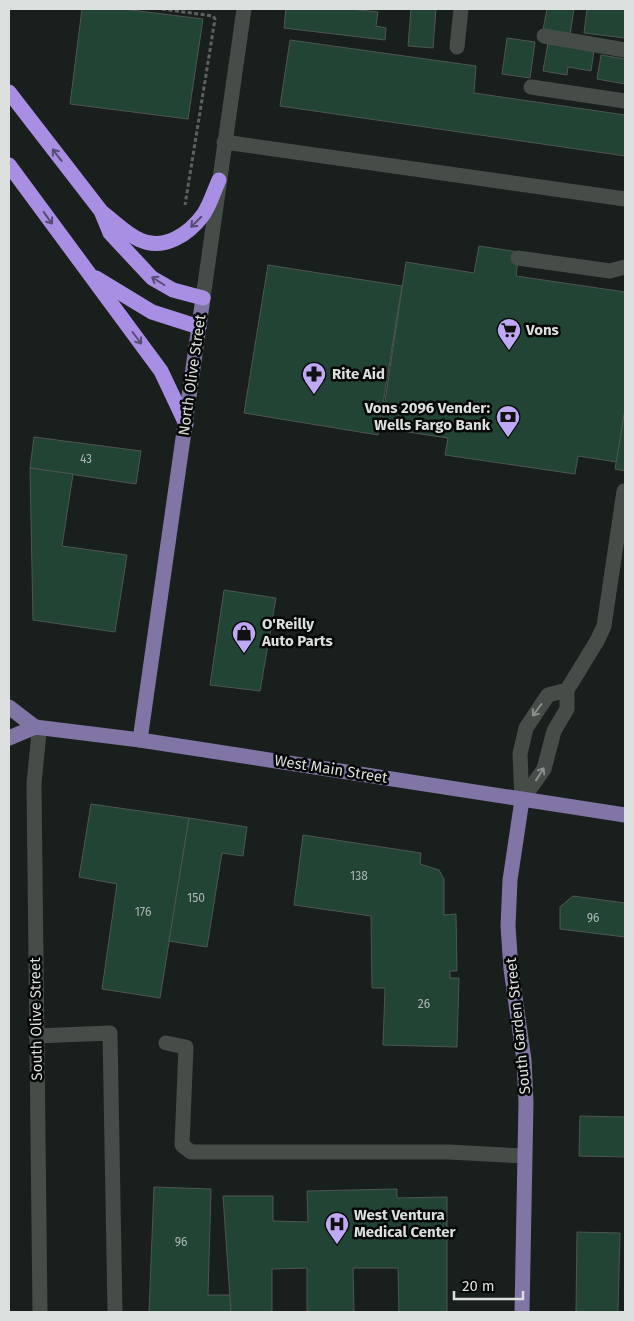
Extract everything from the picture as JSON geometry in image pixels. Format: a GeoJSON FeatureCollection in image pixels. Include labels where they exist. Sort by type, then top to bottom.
{"type":"FeatureCollection","features":[{"type":"Feature","properties":{"kind":"highway"},"geometry":{"type":"LineString","coordinates":[[9,92],[101,211],[129,234],[142,241],[168,242],[181,237],[203,214],[219,180]]}},
{"type":"Feature","properties":{"kind":"highway"},"geometry":{"type":"LineString","coordinates":[[9,165],[161,371],[186,424]]}},
{"type":"Feature","properties":{"kind":"highway"},"geometry":{"type":"LineString","coordinates":[[101,211],[110,233],[152,278],[173,290],[203,298]]}},
{"type":"Feature","properties":{"kind":"highway"},"geometry":{"type":"LineString","coordinates":[[86,271],[152,312],[199,327]]}},
{"type":"Feature","properties":{"kind":"main road","name":"North Olive Street"},"geometry":{"type":"LineString","coordinates":[[140,740],[203,298]]}},
{"type":"Feature","properties":{"kind":"main road"},"geometry":{"type":"LineString","coordinates":[[9,707],[35,727]]}},
{"type":"Feature","properties":{"kind":"main road","name":"West Main Street"},"geometry":{"type":"LineString","coordinates":[[9,738],[35,727],[140,740],[625,815]]}},
{"type":"Feature","properties":{"kind":"main road","name":"South Garden Street"},"geometry":{"type":"LineString","coordinates":[[522,800],[510,880],[508,926],[524,1060],[522,1312]]}},
{"type":"Feature","properties":{"kind":"street","name":"North Olive Street"},"geometry":{"type":"LineString","coordinates":[[203,298],[244,9]]}},
{"type":"Feature","properties":{"kind":"street"},"geometry":{"type":"LineString","coordinates":[[457,47],[461,9]]}},
{"type":"Feature","properties":{"kind":"street"},"geometry":{"type":"LineString","coordinates":[[544,36],[625,50]]}},
{"type":"Feature","properties":{"kind":"street"},"geometry":{"type":"LineString","coordinates":[[531,87],[625,102]]}},
{"type":"Feature","properties":{"kind":"street"},"geometry":{"type":"LineString","coordinates":[[224,142],[625,199]]}},
{"type":"Feature","properties":{"kind":"street"},"geometry":{"type":"LineString","coordinates":[[518,258],[610,271],[625,267]]}},
{"type":"Feature","properties":{"kind":"street"},"geometry":{"type":"LineString","coordinates":[[522,800],[544,769],[554,731],[567,709],[566,690],[597,641],[604,626],[624,491]]}},
{"type":"Feature","properties":{"kind":"street"},"geometry":{"type":"LineString","coordinates":[[522,800],[520,754],[526,728],[548,695],[566,690]]}},
{"type":"Feature","properties":{"kind":"street","name":"South Olive Street"},"geometry":{"type":"LineString","coordinates":[[35,727],[39,732],[34,783],[40,1312]]}},
{"type":"Feature","properties":{"kind":"street"},"geometry":{"type":"LineString","coordinates":[[36,1036],[110,1033],[115,1312]]}},
{"type":"Feature","properties":{"kind":"street"},"geometry":{"type":"LineString","coordinates":[[166,1043],[186,1047],[182,1145],[191,1152],[449,1152],[524,1156]]}},
{"type":"Feature","properties":{"kind":"path"},"geometry":{"type":"LineString","coordinates":[[162,9],[213,16],[215,19],[185,206]]}},
{"type":"Feature","properties":{"kind":"building"},"geometry":{"type":"Polygon","coordinates":[[[82,9],[123,9],[203,19],[188,119],[70,104],[82,9]]]}},
{"type":"Feature","properties":{"kind":"building"},"geometry":{"type":"Polygon","coordinates":[[[286,9],[350,9],[378,12],[376,26],[386,28],[385,40],[284,28],[286,9]]]}},
{"type":"Feature","properties":{"kind":"building"},"geometry":{"type":"Polygon","coordinates":[[[411,9],[436,9],[433,48],[408,46],[411,9]]]}},
{"type":"Feature","properties":{"kind":"building"},"geometry":{"type":"Polygon","coordinates":[[[547,9],[574,9],[570,35],[543,30],[547,9]]]}},
{"type":"Feature","properties":{"kind":"building"},"geometry":{"type":"Polygon","coordinates":[[[587,9],[625,9],[625,38],[584,33],[587,9]]]}},
{"type":"Feature","properties":{"kind":"building"},"geometry":{"type":"Polygon","coordinates":[[[507,38],[535,42],[530,78],[502,74],[507,38]]]}},
{"type":"Feature","properties":{"kind":"building"},"geometry":{"type":"Polygon","coordinates":[[[290,40],[476,66],[474,93],[625,115],[625,156],[280,106],[290,40]]]}},
{"type":"Feature","properties":{"kind":"building"},"geometry":{"type":"Polygon","coordinates":[[[548,43],[594,51],[591,71],[568,67],[567,75],[543,71],[548,43]]]}},
{"type":"Feature","properties":{"kind":"building"},"geometry":{"type":"Polygon","coordinates":[[[601,55],[625,59],[625,84],[597,79],[601,55]]]}},
{"type":"Feature","properties":{"kind":"building","name":"Vons"},"geometry":{"type":"Polygon","coordinates":[[[479,246],[519,252],[516,276],[625,292],[625,409],[617,462],[578,456],[575,474],[445,455],[448,438],[381,428],[406,262],[474,273],[479,246]]]}},
{"type":"Feature","properties":{"kind":"building"},"geometry":{"type":"Polygon","coordinates":[[[268,265],[402,286],[378,435],[244,413],[268,265]]]}},
{"type":"Feature","properties":{"kind":"building"},"geometry":{"type":"Polygon","coordinates":[[[625,409],[625,471],[615,469],[625,409]]]}},
{"type":"Feature","properties":{"kind":"building"},"geometry":{"type":"Polygon","coordinates":[[[34,437],[141,451],[136,484],[30,468],[34,437]]]}},
{"type":"Feature","properties":{"kind":"building"},"geometry":{"type":"Polygon","coordinates":[[[30,468],[73,474],[62,546],[127,555],[115,632],[33,620],[30,468]]]}},
{"type":"Feature","properties":{"kind":"building"},"geometry":{"type":"Polygon","coordinates":[[[224,590],[276,598],[260,691],[210,685],[224,590]]]}},
{"type":"Feature","properties":{"kind":"building"},"geometry":{"type":"Polygon","coordinates":[[[91,804],[189,818],[160,998],[102,989],[117,884],[79,877],[91,804]]]}},
{"type":"Feature","properties":{"kind":"building"},"geometry":{"type":"Polygon","coordinates":[[[189,818],[247,827],[243,856],[222,853],[207,947],[169,941],[189,818]]]}},
{"type":"Feature","properties":{"kind":"building"},"geometry":{"type":"Polygon","coordinates":[[[303,835],[421,853],[420,864],[439,870],[444,879],[444,915],[456,914],[457,971],[450,971],[450,978],[459,978],[457,1047],[383,1045],[385,988],[372,988],[371,916],[294,905],[303,835]]]}},
{"type":"Feature","properties":{"kind":"building"},"geometry":{"type":"Polygon","coordinates":[[[573,896],[625,903],[625,937],[560,929],[560,907],[573,896]]]}},
{"type":"Feature","properties":{"kind":"building"},"geometry":{"type":"Polygon","coordinates":[[[580,1116],[625,1117],[625,1157],[579,1156],[580,1116]]]}},
{"type":"Feature","properties":{"kind":"building"},"geometry":{"type":"Polygon","coordinates":[[[154,1187],[211,1189],[208,1295],[231,1295],[231,1312],[149,1312],[154,1187]]]}},
{"type":"Feature","properties":{"kind":"building","name":"West Ventura Medical Center"},"geometry":{"type":"Polygon","coordinates":[[[397,1189],[397,1198],[447,1197],[447,1312],[399,1312],[398,1268],[353,1268],[354,1312],[307,1312],[307,1268],[272,1269],[272,1312],[231,1312],[223,1196],[273,1196],[273,1221],[308,1222],[307,1191],[397,1189]]]}},
{"type":"Feature","properties":{"kind":"building"},"geometry":{"type":"Polygon","coordinates":[[[577,1232],[620,1233],[618,1312],[576,1312],[577,1232]]]}},
{"type":"Feature","properties":{"kind":"place","name":"Vons"},"geometry":{"type":"Point","coordinates":[509,351]}},
{"type":"Feature","properties":{"kind":"place","name":"Rite Aid"},"geometry":{"type":"Point","coordinates":[314,395]}},
{"type":"Feature","properties":{"kind":"place","name":"Vons 2096 Vender: Wells Fargo Bank"},"geometry":{"type":"Point","coordinates":[508,438]}},
{"type":"Feature","properties":{"kind":"place","name":"O'Reilly Auto Parts"},"geometry":{"type":"Point","coordinates":[244,654]}},
{"type":"Feature","properties":{"kind":"place","name":"West Ventura Medical Center"},"geometry":{"type":"Point","coordinates":[337,1245]}}]}
